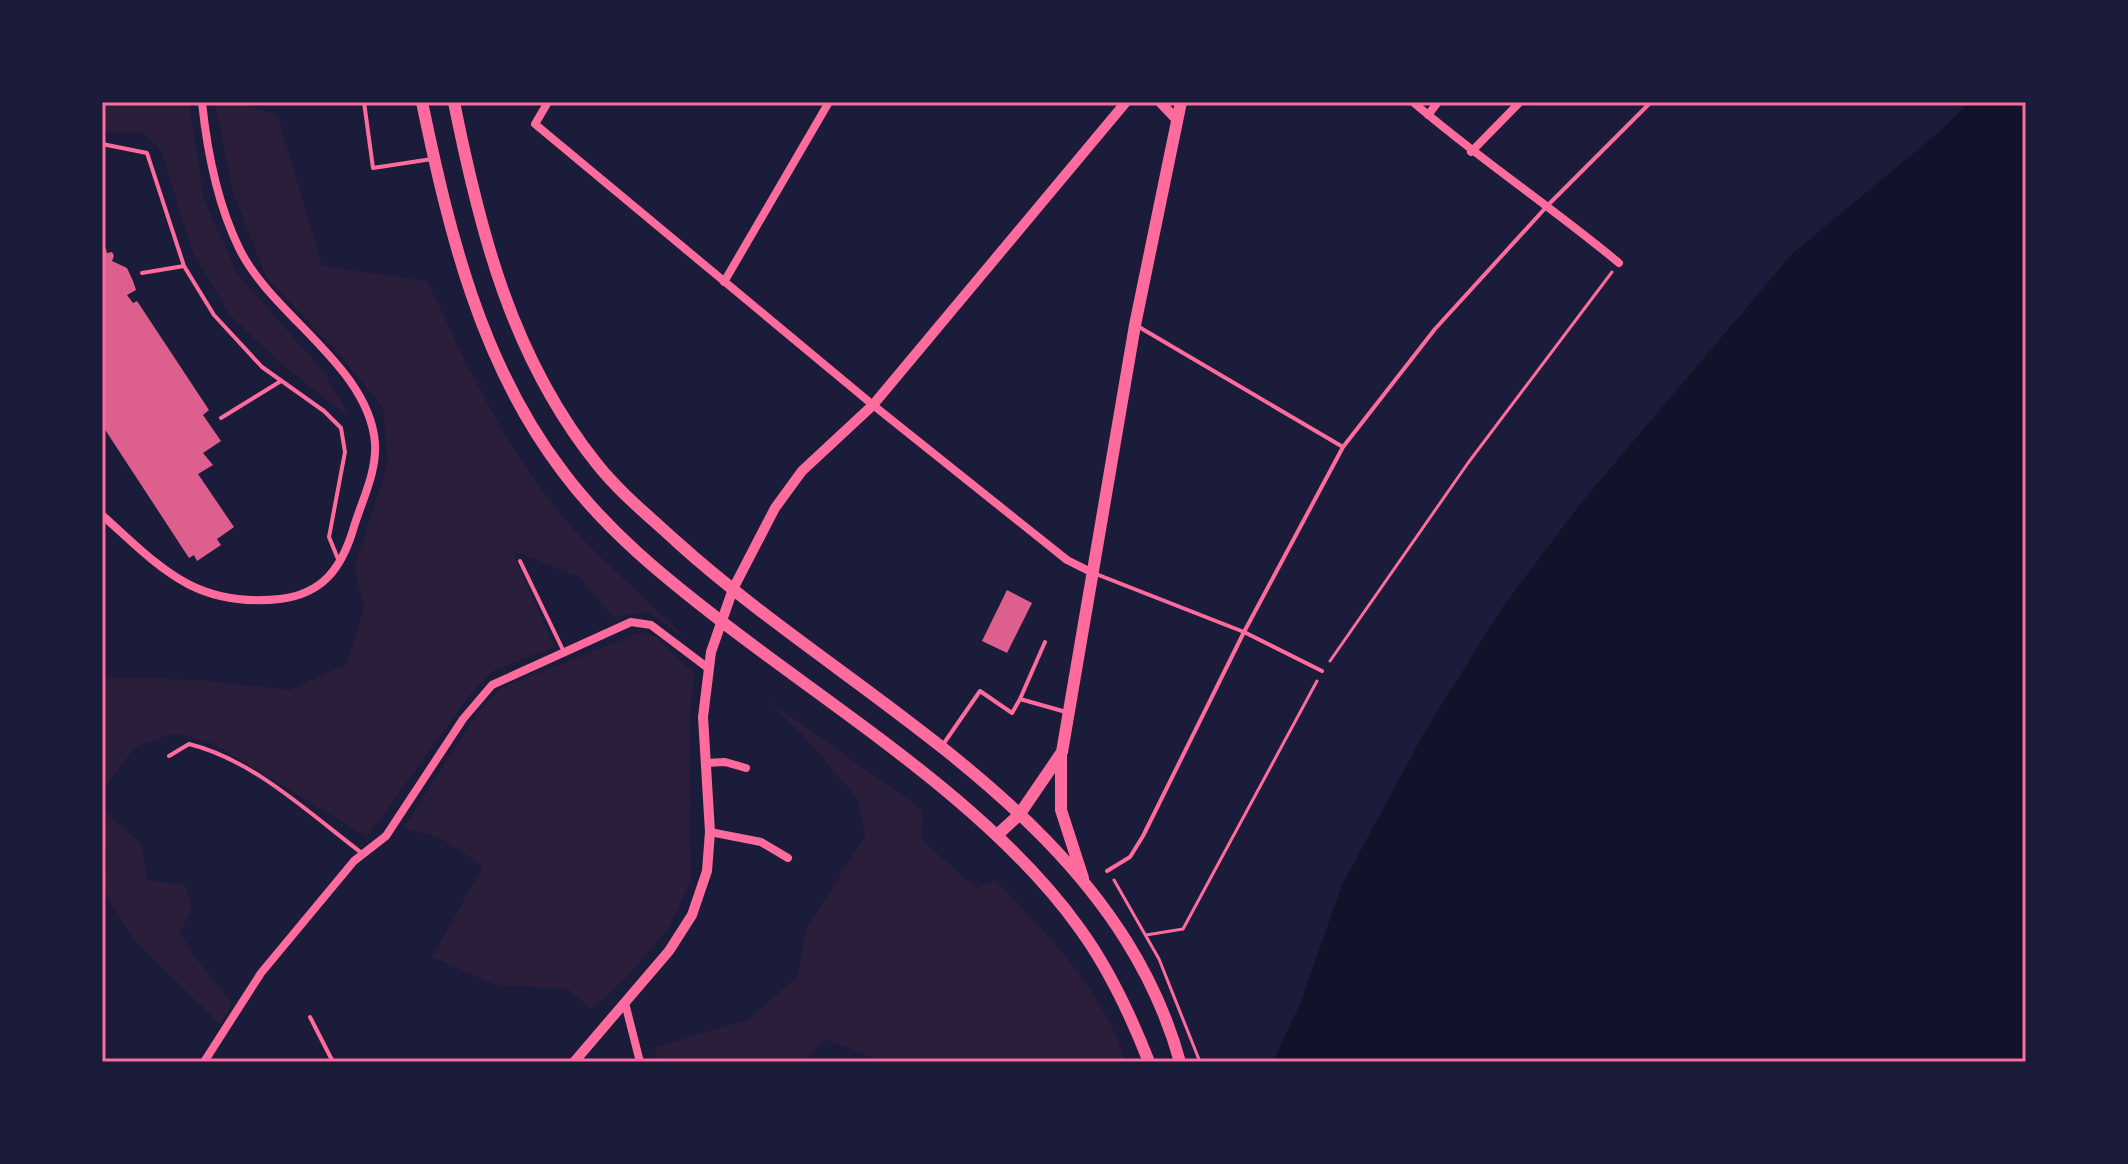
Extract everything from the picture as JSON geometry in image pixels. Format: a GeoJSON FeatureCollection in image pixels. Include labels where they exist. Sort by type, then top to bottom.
{"type":"FeatureCollection","features":[{"type":"Feature","properties":{"kind":"highway"},"geometry":{"type":"LineString","coordinates":[[422,102],[460,260],[486,337],[519,405],[562,471],[602,519],[720,620],[946,791],[997,835],[1082,931],[1134,1026],[1149,1062]]}},
{"type":"Feature","properties":{"kind":"highway"},"geometry":{"type":"LineString","coordinates":[[454,102],[487,249],[514,326],[547,390],[612,481],[733,589],[940,748],[1019,815],[1083,880],[1127,938],[1163,1011],[1180,1062]]}},
{"type":"Feature","properties":{"kind":"highway"},"geometry":{"type":"LineString","coordinates":[[1083,880],[1061,810],[1062,752],[1135,325],[1181,102]]}},
{"type":"Feature","properties":{"kind":"highway"},"geometry":{"type":"LineString","coordinates":[[997,835],[1019,815],[1062,752]]}},
{"type":"Feature","properties":{"kind":"street"},"geometry":{"type":"LineString","coordinates":[[102,515],[171,576],[192,589],[249,598],[301,596],[325,582],[340,565],[371,477],[375,445],[371,422],[363,403],[340,371],[256,280],[239,248],[223,210],[202,102]]}},
{"type":"Feature","properties":{"kind":"street"},"geometry":{"type":"LineString","coordinates":[[548,102],[535,124],[873,405],[1067,560],[1093,573]]}},
{"type":"Feature","properties":{"kind":"street"},"geometry":{"type":"LineString","coordinates":[[724,282],[829,102]]}},
{"type":"Feature","properties":{"kind":"street"},"geometry":{"type":"LineString","coordinates":[[574,1062],[669,951],[692,915],[707,871],[710,832],[703,717],[708,668],[720,620],[775,508],[802,471],[873,405],[1124,105],[1134,102]]}},
{"type":"Feature","properties":{"kind":"street"},"geometry":{"type":"LineString","coordinates":[[1160,102],[1177,120]]}},
{"type":"Feature","properties":{"kind":"street"},"geometry":{"type":"LineString","coordinates":[[1413,102],[1471,152],[1549,204],[1619,263]]}},
{"type":"Feature","properties":{"kind":"street"},"geometry":{"type":"LineString","coordinates":[[1428,115],[1438,102]]}},
{"type":"Feature","properties":{"kind":"street"},"geometry":{"type":"LineString","coordinates":[[1471,152],[1520,102]]}},
{"type":"Feature","properties":{"kind":"street"},"geometry":{"type":"LineString","coordinates":[[204,1062],[261,973],[363,854],[386,836],[463,719],[492,685],[631,622],[651,625],[708,668]]}},
{"type":"Feature","properties":{"kind":"street"},"geometry":{"type":"LineString","coordinates":[[706,763],[725,762],[746,768]]}},
{"type":"Feature","properties":{"kind":"street"},"geometry":{"type":"LineString","coordinates":[[710,832],[761,842],[788,858]]}},
{"type":"Feature","properties":{"kind":"street"},"geometry":{"type":"LineString","coordinates":[[625,1003],[640,1062]]}},
{"type":"Feature","properties":{"kind":"lane"},"geometry":{"type":"LineString","coordinates":[[364,102],[373,168],[435,159]]}},
{"type":"Feature","properties":{"kind":"lane"},"geometry":{"type":"LineString","coordinates":[[1107,871],[1130,857],[1143,836],[1244,632],[1343,447],[1435,329],[1549,204],[1651,102]]}},
{"type":"Feature","properties":{"kind":"lane"},"geometry":{"type":"LineString","coordinates":[[102,144],[147,153],[184,266],[214,315],[262,367],[324,411],[341,428],[345,452],[329,537],[340,565]]}},
{"type":"Feature","properties":{"kind":"lane"},"geometry":{"type":"LineString","coordinates":[[142,273],[184,266]]}},
{"type":"Feature","properties":{"kind":"lane"},"geometry":{"type":"LineString","coordinates":[[1135,325],[1343,447]]}},
{"type":"Feature","properties":{"kind":"lane"},"geometry":{"type":"LineString","coordinates":[[221,418],[281,381]]}},
{"type":"Feature","properties":{"kind":"lane"},"geometry":{"type":"LineString","coordinates":[[520,561],[564,652]]}},
{"type":"Feature","properties":{"kind":"lane"},"geometry":{"type":"LineString","coordinates":[[1093,573],[1244,632],[1322,671]]}},
{"type":"Feature","properties":{"kind":"lane"},"geometry":{"type":"LineString","coordinates":[[940,748],[980,691],[1012,713],[1045,642]]}},
{"type":"Feature","properties":{"kind":"lane"},"geometry":{"type":"LineString","coordinates":[[1020,699],[1069,713]]}},
{"type":"Feature","properties":{"kind":"lane"},"geometry":{"type":"LineString","coordinates":[[169,756],[189,744],[208,749],[259,777],[363,854]]}},
{"type":"Feature","properties":{"kind":"lane"},"geometry":{"type":"LineString","coordinates":[[310,1017],[333,1062]]}},
{"type":"Feature","properties":{"kind":"path"},"geometry":{"type":"LineString","coordinates":[[1146,935],[1183,929],[1322,671],[1468,463],[1619,263]]}},
{"type":"Feature","properties":{"kind":"shaded area"},"geometry":{"type":"Polygon","coordinates":[[[102,102],[189,102],[204,200],[238,275],[323,371],[349,417],[280,363],[230,315],[193,253],[161,150],[142,133],[102,132],[102,102]]]}},
{"type":"Feature","properties":{"kind":"shaded area"},"geometry":{"type":"Polygon","coordinates":[[[215,102],[240,102],[278,116],[322,266],[427,281],[490,407],[547,497],[598,554],[688,640],[648,612],[614,617],[579,577],[512,550],[554,647],[493,671],[468,697],[367,837],[214,744],[175,733],[135,747],[102,791],[102,684],[106,677],[199,680],[289,690],[347,664],[364,608],[354,568],[388,463],[383,408],[341,356],[266,277],[233,192],[215,102]]]}},
{"type":"Feature","properties":{"kind":"shaded area"},"geometry":{"type":"Polygon","coordinates":[[[1969,102],[2026,102],[2026,1062],[1273,1062],[1300,1004],[1342,885],[1424,733],[1502,608],[1581,503],[1792,254],[1938,133],[1969,102]]]}},
{"type":"Feature","properties":{"kind":"shaded area"},"geometry":{"type":"Polygon","coordinates":[[[641,632],[656,637],[694,673],[689,730],[691,880],[667,930],[624,980],[591,1009],[568,989],[497,985],[432,957],[483,866],[442,839],[404,827],[475,717],[501,688],[641,632]]]}},
{"type":"Feature","properties":{"kind":"shaded area"},"geometry":{"type":"Polygon","coordinates":[[[764,698],[923,810],[922,840],[976,888],[995,880],[1053,941],[1088,986],[1103,1010],[1125,1062],[882,1062],[826,1039],[803,1062],[660,1062],[654,1048],[749,1019],[798,976],[805,931],[865,836],[858,799],[801,733],[764,698]]]}},
{"type":"Feature","properties":{"kind":"shaded area"},"geometry":{"type":"Polygon","coordinates":[[[102,809],[140,843],[148,881],[185,885],[192,908],[180,932],[194,956],[232,1004],[220,1024],[134,940],[103,890],[107,851],[102,842],[102,809]]]}},
{"type":"Feature","properties":{"kind":"building"},"geometry":{"type":"Polygon","coordinates":[[[102,237],[107,253],[112,252],[114,256],[112,261],[127,268],[133,281],[136,290],[127,295],[133,303],[137,301],[209,410],[203,415],[221,441],[203,453],[213,465],[198,474],[234,527],[217,539],[221,545],[197,561],[194,555],[189,558],[102,425],[102,237]]]}},
{"type":"Feature","properties":{"kind":"building"},"geometry":{"type":"Polygon","coordinates":[[[1007,590],[1032,603],[1007,653],[982,641],[1007,590]]]}}]}
